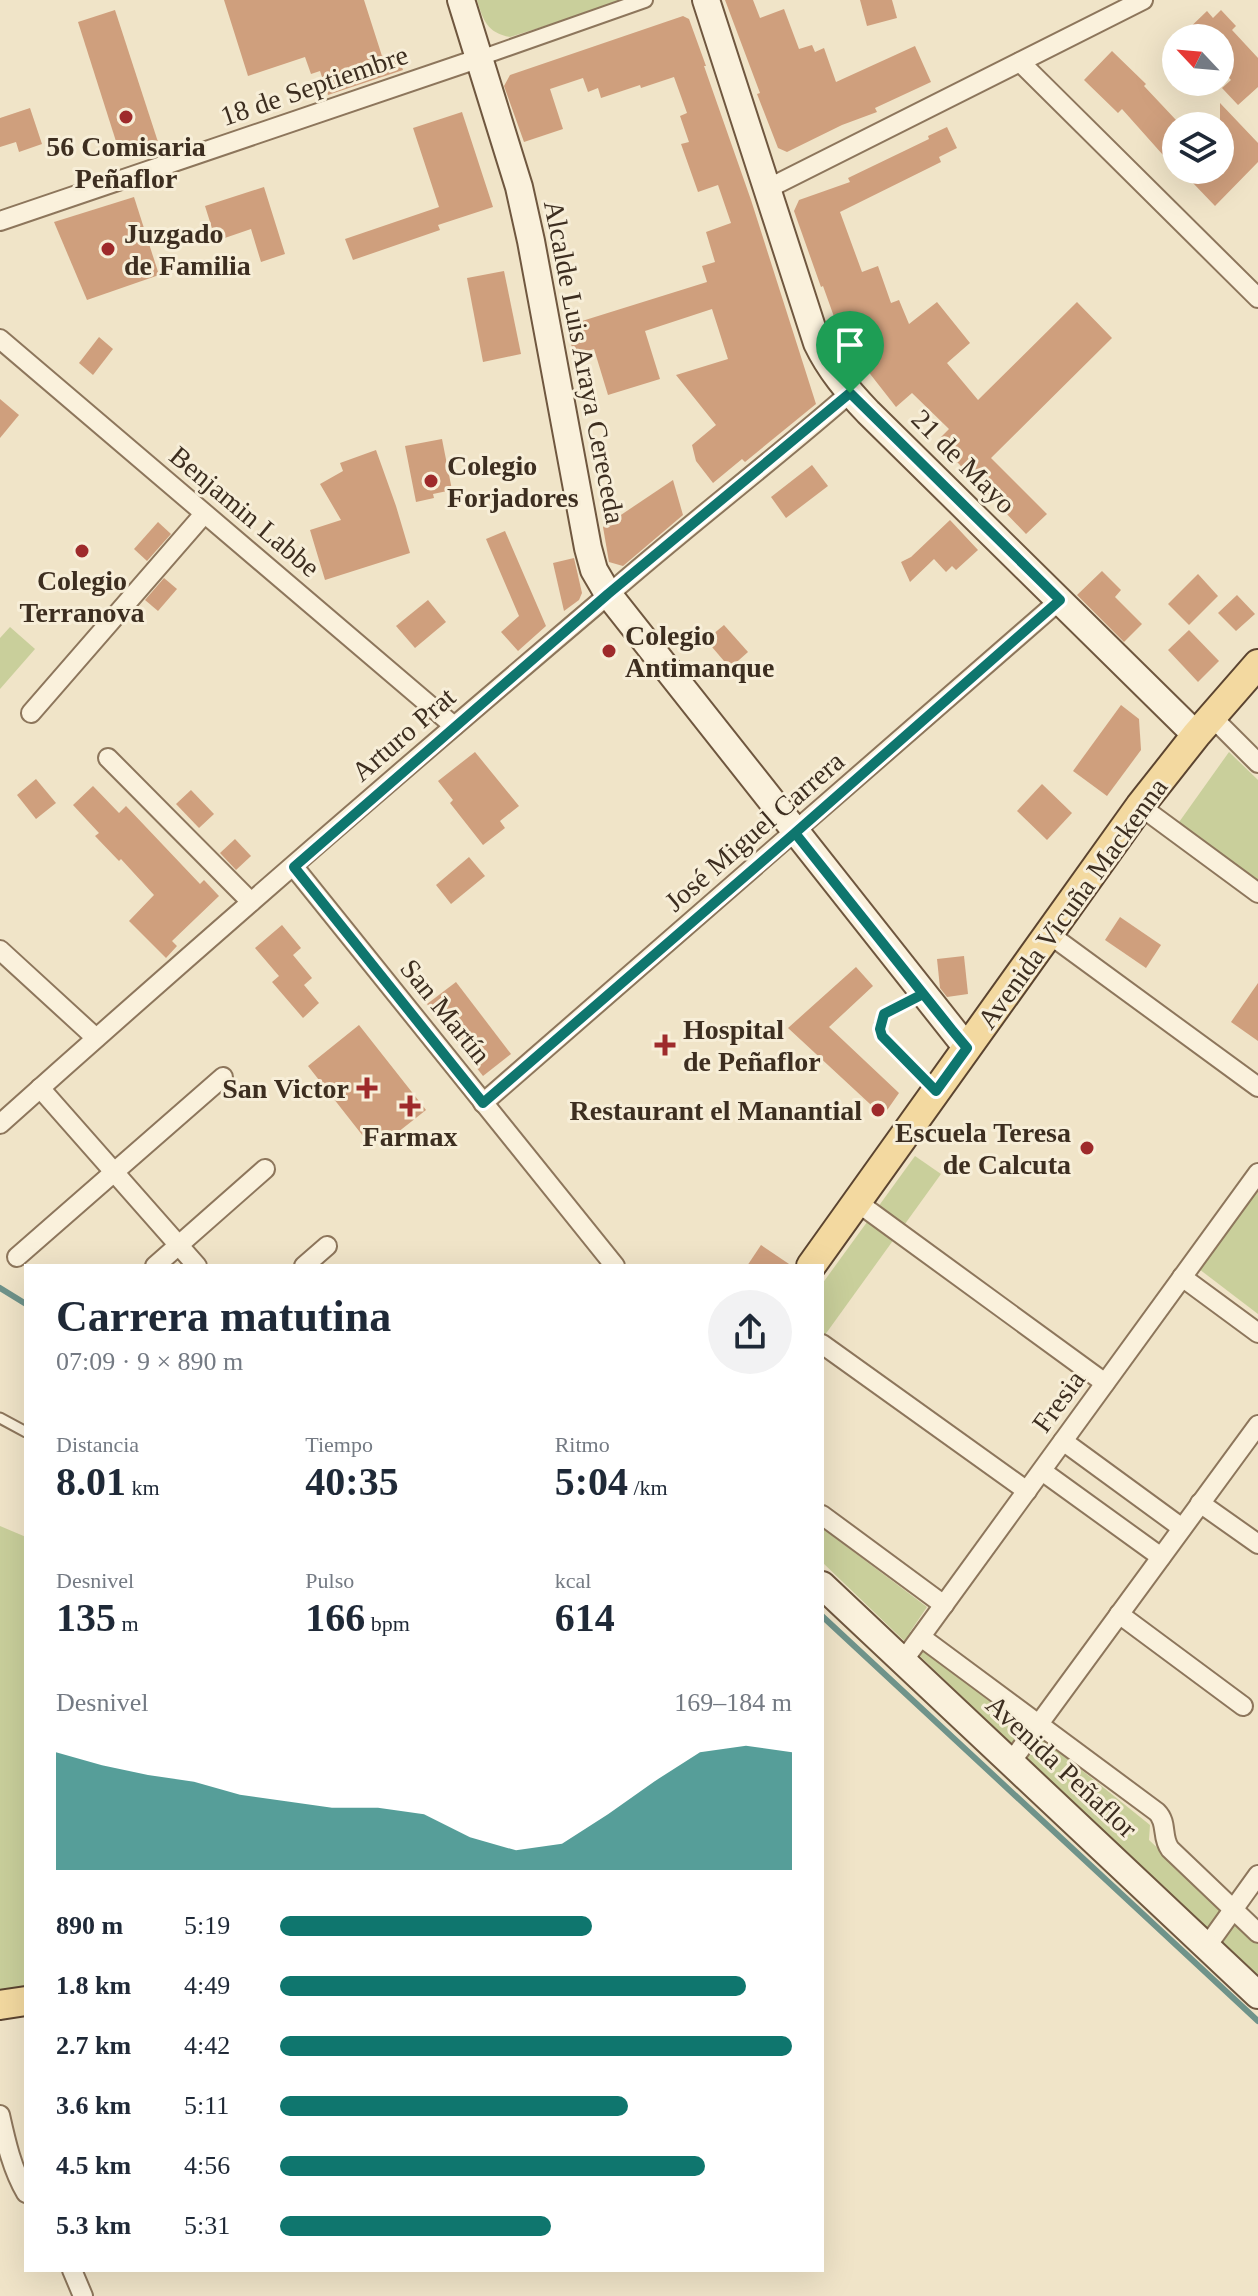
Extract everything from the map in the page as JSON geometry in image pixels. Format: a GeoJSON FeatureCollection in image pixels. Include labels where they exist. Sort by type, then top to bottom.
{"type":"FeatureCollection","features":[{"type":"Feature","properties":{"kind":"main road","name":"Alcalde Luis Araya Cereceda"},"geometry":{"type":"LineString","coordinates":[[461,0],[519,187],[594,570],[608,594],[967,1048]]}},
{"type":"Feature","properties":{"kind":"main road","name":"21 de Mayo"},"geometry":{"type":"LineString","coordinates":[[706,0],[817,343],[831,369],[850,393],[1060,600],[1204,726]]}},
{"type":"Feature","properties":{"kind":"main road","name":"Avenida Vicuña Mackenna"},"geometry":{"type":"LineString","coordinates":[[812,1264],[1140,806],[1258,664]]}},
{"type":"Feature","properties":{"kind":"main road","name":"Avenida Peñaflor"},"geometry":{"type":"LineString","coordinates":[[824,1587],[1258,1995]]}},
{"type":"Feature","properties":{"kind":"main road"},"geometry":{"type":"LineString","coordinates":[[0,2005],[24,2001]]}},
{"type":"Feature","properties":{"kind":"street","name":"18 de Septiembre"},"geometry":{"type":"LineString","coordinates":[[0,221],[645,0]]}},
{"type":"Feature","properties":{"kind":"street"},"geometry":{"type":"LineString","coordinates":[[767,189],[1143,0]]}},
{"type":"Feature","properties":{"kind":"street"},"geometry":{"type":"LineString","coordinates":[[1020,62],[1258,298]]}},
{"type":"Feature","properties":{"kind":"street","name":"Benjamin Labbe"},"geometry":{"type":"LineString","coordinates":[[0,339],[454,726]]}},
{"type":"Feature","properties":{"kind":"street","name":"Arturo Prat"},"geometry":{"type":"LineString","coordinates":[[0,1124],[454,726],[850,393]]}},
{"type":"Feature","properties":{"kind":"street"},"geometry":{"type":"LineString","coordinates":[[31,713],[204,514]]}},
{"type":"Feature","properties":{"kind":"street","name":"José Miguel Carrera"},"geometry":{"type":"LineString","coordinates":[[483,1103],[1060,600]]}},
{"type":"Feature","properties":{"kind":"street"},"geometry":{"type":"LineString","coordinates":[[1204,726],[1258,763]]}},
{"type":"Feature","properties":{"kind":"street"},"geometry":{"type":"LineString","coordinates":[[108,758],[251,902]]}},
{"type":"Feature","properties":{"kind":"street"},"geometry":{"type":"LineString","coordinates":[[1140,806],[1258,893]]}},
{"type":"Feature","properties":{"kind":"street","name":"San Martín"},"geometry":{"type":"LineString","coordinates":[[294,867],[613,1264]]}},
{"type":"Feature","properties":{"kind":"street"},"geometry":{"type":"LineString","coordinates":[[1049,934],[1258,1087]]}},
{"type":"Feature","properties":{"kind":"street"},"geometry":{"type":"LineString","coordinates":[[0,950],[96,1038]]}},
{"type":"Feature","properties":{"kind":"street"},"geometry":{"type":"LineString","coordinates":[[17,1257],[223,1077]]}},
{"type":"Feature","properties":{"kind":"street"},"geometry":{"type":"LineString","coordinates":[[40,1088],[195,1264]]}},
{"type":"Feature","properties":{"kind":"street"},"geometry":{"type":"LineString","coordinates":[[157,1264],[265,1169]]}},
{"type":"Feature","properties":{"kind":"street","name":"Fresia"},"geometry":{"type":"LineString","coordinates":[[903,1661],[1258,1173]]}},
{"type":"Feature","properties":{"kind":"street"},"geometry":{"type":"LineString","coordinates":[[857,1202],[1105,1383]]}},
{"type":"Feature","properties":{"kind":"street"},"geometry":{"type":"LineString","coordinates":[[306,1264],[327,1246]]}},
{"type":"Feature","properties":{"kind":"street"},"geometry":{"type":"LineString","coordinates":[[1182,1277],[1258,1333]]}},
{"type":"Feature","properties":{"kind":"street"},"geometry":{"type":"LineString","coordinates":[[824,1345],[1027,1491]]}},
{"type":"Feature","properties":{"kind":"street"},"geometry":{"type":"LineString","coordinates":[[1011,1762],[1258,1425]]}},
{"type":"Feature","properties":{"kind":"street"},"geometry":{"type":"LineString","coordinates":[[1063,1441],[1182,1528]]}},
{"type":"Feature","properties":{"kind":"street"},"geometry":{"type":"LineString","coordinates":[[1042,1471],[1161,1557]]}},
{"type":"Feature","properties":{"kind":"street"},"geometry":{"type":"LineString","coordinates":[[1200,1503],[1258,1544]]}},
{"type":"Feature","properties":{"kind":"street"},"geometry":{"type":"LineString","coordinates":[[824,1516],[944,1605]]}},
{"type":"Feature","properties":{"kind":"street"},"geometry":{"type":"LineString","coordinates":[[1119,1614],[1243,1706]]}},
{"type":"Feature","properties":{"kind":"street","name":"Avenida Peñaflor"},"geometry":{"type":"LineString","coordinates":[[921,1637],[1160,1816],[1167,1845],[1258,1933]]}},
{"type":"Feature","properties":{"kind":"street"},"geometry":{"type":"LineString","coordinates":[[1207,1946],[1258,1875]]}},
{"type":"Feature","properties":{"kind":"street"},"geometry":{"type":"LineString","coordinates":[[0,2115],[7,2147],[24,2189]]}},
{"type":"Feature","properties":{"kind":"street"},"geometry":{"type":"LineString","coordinates":[[73,2272],[83,2296]]}},
{"type":"Feature","properties":{"kind":"lane"},"geometry":{"type":"LineString","coordinates":[[923,994],[884,1014],[880,1029],[882,1036],[936,1091]]}},
{"type":"Feature","properties":{"kind":"lane"},"geometry":{"type":"LineString","coordinates":[[0,1418],[24,1431]]}},
{"type":"Feature","properties":{"kind":"green space"},"geometry":{"type":"Polygon","coordinates":[[[477,0],[628,0],[510,37],[491,29],[481,14],[477,0]]]}},
{"type":"Feature","properties":{"kind":"green space"},"geometry":{"type":"Polygon","coordinates":[[[10,627],[35,649],[0,689],[0,638],[10,627]]]}},
{"type":"Feature","properties":{"kind":"green space"},"geometry":{"type":"Polygon","coordinates":[[[1229,752],[1258,780],[1258,884],[1177,825],[1229,752]]]}},
{"type":"Feature","properties":{"kind":"green space"},"geometry":{"type":"Polygon","coordinates":[[[915,1156],[941,1174],[824,1336],[824,1281],[915,1156]]]}},
{"type":"Feature","properties":{"kind":"green space"},"geometry":{"type":"Polygon","coordinates":[[[1258,1190],[1258,1314],[1199,1269],[1258,1190]]]}},
{"type":"Feature","properties":{"kind":"green space"},"geometry":{"type":"Polygon","coordinates":[[[0,1526],[24,1536],[24,1987],[0,1991],[0,1526]]]}},
{"type":"Feature","properties":{"kind":"green space"},"geometry":{"type":"Polygon","coordinates":[[[824,1530],[927,1607],[910,1632],[1150,1825],[1149,1840],[1258,1942],[1258,1981],[824,1564],[824,1530]]]}},
{"type":"Feature","properties":{"kind":"building"},"geometry":{"type":"Polygon","coordinates":[[[224,0],[364,0],[382,56],[396,51],[403,70],[328,95],[320,71],[311,74],[305,57],[248,76],[224,0]]]}},
{"type":"Feature","properties":{"kind":"building"},"geometry":{"type":"Polygon","coordinates":[[[725,0],[753,0],[760,18],[784,9],[799,49],[812,45],[815,52],[824,48],[836,82],[915,46],[931,82],[875,108],[877,112],[787,152],[778,148],[725,0]]]}},
{"type":"Feature","properties":{"kind":"building"},"geometry":{"type":"Polygon","coordinates":[[[860,0],[892,0],[897,18],[867,26],[860,0]]]}},
{"type":"Feature","properties":{"kind":"building"},"geometry":{"type":"Polygon","coordinates":[[[115,10],[159,145],[121,157],[78,22],[115,10]]]}},
{"type":"Feature","properties":{"kind":"building"},"geometry":{"type":"Polygon","coordinates":[[[1221,10],[1236,26],[1194,24],[1207,11],[1213,18],[1221,10]]]}},
{"type":"Feature","properties":{"kind":"building"},"geometry":{"type":"Polygon","coordinates":[[[683,16],[689,19],[706,66],[816,404],[745,462],[742,459],[713,483],[696,461],[692,445],[716,425],[676,375],[728,359],[712,309],[645,331],[660,379],[608,395],[594,349],[574,355],[566,326],[707,282],[702,266],[715,262],[706,232],[731,223],[718,185],[698,192],[681,144],[689,142],[680,116],[687,113],[674,77],[601,98],[598,88],[588,92],[583,78],[550,89],[563,129],[524,142],[504,86],[510,75],[683,16]]]}},
{"type":"Feature","properties":{"kind":"building"},"geometry":{"type":"Polygon","coordinates":[[[1234,32],[1258,58],[1258,87],[1238,105],[1230,96],[1234,96],[1234,32]]]}},
{"type":"Feature","properties":{"kind":"building"},"geometry":{"type":"Polygon","coordinates":[[[1112,51],[1146,84],[1144,86],[1168,112],[1162,112],[1162,154],[1122,109],[1118,113],[1084,80],[1112,51]]]}},
{"type":"Feature","properties":{"kind":"building"},"geometry":{"type":"Polygon","coordinates":[[[30,108],[42,144],[19,152],[16,142],[0,147],[0,118],[30,108]]]}},
{"type":"Feature","properties":{"kind":"building"},"geometry":{"type":"Polygon","coordinates":[[[462,112],[493,207],[438,225],[440,230],[353,260],[345,239],[439,207],[413,128],[462,112]]]}},
{"type":"Feature","properties":{"kind":"building"},"geometry":{"type":"Polygon","coordinates":[[[1234,118],[1258,143],[1258,162],[1215,206],[1194,184],[1234,184],[1234,118]]]}},
{"type":"Feature","properties":{"kind":"building"},"geometry":{"type":"Polygon","coordinates":[[[947,127],[957,148],[939,157],[941,162],[840,212],[862,272],[878,266],[891,303],[899,300],[909,324],[937,302],[970,343],[947,363],[978,400],[1077,302],[1112,338],[991,458],[1047,514],[1026,534],[937,441],[949,429],[912,393],[896,407],[860,361],[852,367],[794,211],[799,200],[850,182],[848,178],[929,139],[928,136],[947,127]]]}},
{"type":"Feature","properties":{"kind":"building"},"geometry":{"type":"Polygon","coordinates":[[[264,187],[285,254],[261,262],[251,229],[216,241],[205,206],[264,187]]]}},
{"type":"Feature","properties":{"kind":"building","name":"Juzgado de Familia"},"geometry":{"type":"Polygon","coordinates":[[[134,197],[159,275],[87,300],[54,222],[134,197]]]}},
{"type":"Feature","properties":{"kind":"building"},"geometry":{"type":"Polygon","coordinates":[[[504,271],[521,354],[483,362],[467,278],[504,271]]]}},
{"type":"Feature","properties":{"kind":"building"},"geometry":{"type":"Polygon","coordinates":[[[99,337],[113,349],[93,375],[79,363],[99,337]]]}},
{"type":"Feature","properties":{"kind":"building"},"geometry":{"type":"Polygon","coordinates":[[[0,399],[19,415],[0,438],[0,399]]]}},
{"type":"Feature","properties":{"kind":"building"},"geometry":{"type":"Polygon","coordinates":[[[442,439],[452,490],[416,502],[405,446],[442,439]]]}},
{"type":"Feature","properties":{"kind":"building"},"geometry":{"type":"Polygon","coordinates":[[[376,450],[410,553],[325,580],[310,530],[341,520],[320,484],[343,471],[340,463],[376,450]]]}},
{"type":"Feature","properties":{"kind":"building"},"geometry":{"type":"Polygon","coordinates":[[[812,465],[828,486],[786,518],[771,497],[812,465]]]}},
{"type":"Feature","properties":{"kind":"building"},"geometry":{"type":"Polygon","coordinates":[[[673,480],[683,515],[623,566],[609,562],[603,527],[673,480]]]}},
{"type":"Feature","properties":{"kind":"building"},"geometry":{"type":"Polygon","coordinates":[[[950,520],[978,550],[956,570],[952,566],[946,572],[934,559],[910,582],[901,562],[911,557],[950,520]]]}},
{"type":"Feature","properties":{"kind":"building"},"geometry":{"type":"Polygon","coordinates":[[[158,522],[171,534],[147,561],[134,549],[158,522]]]}},
{"type":"Feature","properties":{"kind":"building"},"geometry":{"type":"Polygon","coordinates":[[[505,531],[546,626],[518,651],[501,632],[519,616],[486,539],[505,531]]]}},
{"type":"Feature","properties":{"kind":"building"},"geometry":{"type":"Polygon","coordinates":[[[574,558],[582,593],[579,600],[564,611],[553,563],[574,558]]]}},
{"type":"Feature","properties":{"kind":"building"},"geometry":{"type":"Polygon","coordinates":[[[1102,571],[1121,590],[1115,597],[1142,624],[1124,642],[1077,595],[1102,571]]]}},
{"type":"Feature","properties":{"kind":"building"},"geometry":{"type":"Polygon","coordinates":[[[1198,574],[1218,596],[1189,625],[1168,604],[1198,574]]]}},
{"type":"Feature","properties":{"kind":"building"},"geometry":{"type":"Polygon","coordinates":[[[164,578],[177,589],[158,611],[145,600],[164,578]]]}},
{"type":"Feature","properties":{"kind":"building"},"geometry":{"type":"Polygon","coordinates":[[[1237,595],[1255,614],[1236,631],[1218,613],[1237,595]]]}},
{"type":"Feature","properties":{"kind":"building"},"geometry":{"type":"Polygon","coordinates":[[[428,600],[446,622],[415,648],[396,626],[428,600]]]}},
{"type":"Feature","properties":{"kind":"building"},"geometry":{"type":"Polygon","coordinates":[[[724,625],[748,652],[730,668],[706,640],[724,625]]]}},
{"type":"Feature","properties":{"kind":"building"},"geometry":{"type":"Polygon","coordinates":[[[1189,630],[1219,661],[1198,682],[1168,650],[1189,630]]]}},
{"type":"Feature","properties":{"kind":"building"},"geometry":{"type":"Polygon","coordinates":[[[1121,705],[1139,719],[1141,750],[1107,796],[1073,771],[1121,705]]]}},
{"type":"Feature","properties":{"kind":"building"},"geometry":{"type":"Polygon","coordinates":[[[475,752],[519,806],[500,821],[505,828],[483,845],[450,803],[453,800],[438,781],[475,752]]]}},
{"type":"Feature","properties":{"kind":"building"},"geometry":{"type":"Polygon","coordinates":[[[36,779],[56,803],[36,819],[17,795],[36,779]]]}},
{"type":"Feature","properties":{"kind":"building"},"geometry":{"type":"Polygon","coordinates":[[[1042,784],[1072,813],[1047,840],[1017,811],[1042,784]]]}},
{"type":"Feature","properties":{"kind":"building"},"geometry":{"type":"Polygon","coordinates":[[[93,786],[119,813],[126,806],[200,884],[204,880],[219,896],[172,941],[177,946],[166,958],[129,921],[154,895],[95,836],[99,833],[73,805],[93,786]]]}},
{"type":"Feature","properties":{"kind":"building"},"geometry":{"type":"Polygon","coordinates":[[[191,790],[214,814],[199,828],[176,804],[191,790]]]}},
{"type":"Feature","properties":{"kind":"building"},"geometry":{"type":"Polygon","coordinates":[[[235,839],[251,856],[236,870],[220,853],[235,839]]]}},
{"type":"Feature","properties":{"kind":"building"},"geometry":{"type":"Polygon","coordinates":[[[469,857],[485,876],[451,904],[436,885],[469,857]]]}},
{"type":"Feature","properties":{"kind":"building"},"geometry":{"type":"Polygon","coordinates":[[[1120,917],[1161,945],[1146,968],[1105,940],[1120,917]]]}},
{"type":"Feature","properties":{"kind":"building"},"geometry":{"type":"Polygon","coordinates":[[[282,925],[301,948],[293,955],[312,978],[304,985],[319,1003],[303,1018],[272,982],[279,976],[255,948],[282,925]]]}},
{"type":"Feature","properties":{"kind":"building"},"geometry":{"type":"Polygon","coordinates":[[[964,956],[968,994],[947,997],[940,988],[937,959],[964,956]]]}},
{"type":"Feature","properties":{"kind":"building"},"geometry":{"type":"Polygon","coordinates":[[[856,967],[873,986],[829,1027],[899,1093],[883,1116],[788,1028],[856,967]]]}},
{"type":"Feature","properties":{"kind":"building"},"geometry":{"type":"Polygon","coordinates":[[[456,982],[511,1054],[483,1076],[427,1004],[456,982]]]}},
{"type":"Feature","properties":{"kind":"building"},"geometry":{"type":"Polygon","coordinates":[[[1258,983],[1258,1041],[1231,1022],[1258,983]]]}},
{"type":"Feature","properties":{"kind":"building","name":"San Victor"},"geometry":{"type":"Polygon","coordinates":[[[359,1025],[426,1110],[388,1140],[384,1134],[370,1145],[308,1066],[359,1025]]]}},
{"type":"Feature","properties":{"kind":"building"},"geometry":{"type":"Polygon","coordinates":[[[761,1245],[789,1264],[748,1264],[761,1245]]]}},
{"type":"Feature","properties":{"kind":"waterway"},"geometry":{"type":"LineString","coordinates":[[0,1288],[24,1303]]}},
{"type":"Feature","properties":{"kind":"waterway"},"geometry":{"type":"LineString","coordinates":[[824,1618],[1258,2021]]}},
{"type":"Feature","properties":{"kind":"place","name":"56 Comisaria Peñaflor"},"geometry":{"type":"Point","coordinates":[126,117]}},
{"type":"Feature","properties":{"kind":"place","name":"Juzgado de Familia"},"geometry":{"type":"Point","coordinates":[108,249]}},
{"type":"Feature","properties":{"kind":"place","name":"Colegio Forjadores"},"geometry":{"type":"Point","coordinates":[431,481]}},
{"type":"Feature","properties":{"kind":"place","name":"Colegio Terranova"},"geometry":{"type":"Point","coordinates":[82,551]}},
{"type":"Feature","properties":{"kind":"place","name":"Colegio Antimanque"},"geometry":{"type":"Point","coordinates":[609,651]}},
{"type":"Feature","properties":{"kind":"place","name":"Hospital de Peñaflor"},"geometry":{"type":"Point","coordinates":[665,1045]}},
{"type":"Feature","properties":{"kind":"place","name":"San Victor"},"geometry":{"type":"Point","coordinates":[367,1088]}},
{"type":"Feature","properties":{"kind":"place","name":"Farmax"},"geometry":{"type":"Point","coordinates":[410,1106]}},
{"type":"Feature","properties":{"kind":"place","name":"Restaurant el Manantial"},"geometry":{"type":"Point","coordinates":[878,1110]}},
{"type":"Feature","properties":{"kind":"place","name":"Escuela Teresa de Calcuta"},"geometry":{"type":"Point","coordinates":[1087,1148]}},
{"type":"Feature","properties":{"kind":"route"},"geometry":{"type":"LineString","coordinates":[[850,393],[608,594],[294,867],[483,1103],[795,833],[967,1048],[936,1091],[882,1036],[880,1029],[884,1014],[923,994],[795,833],[1060,600],[850,393]]}}]}
